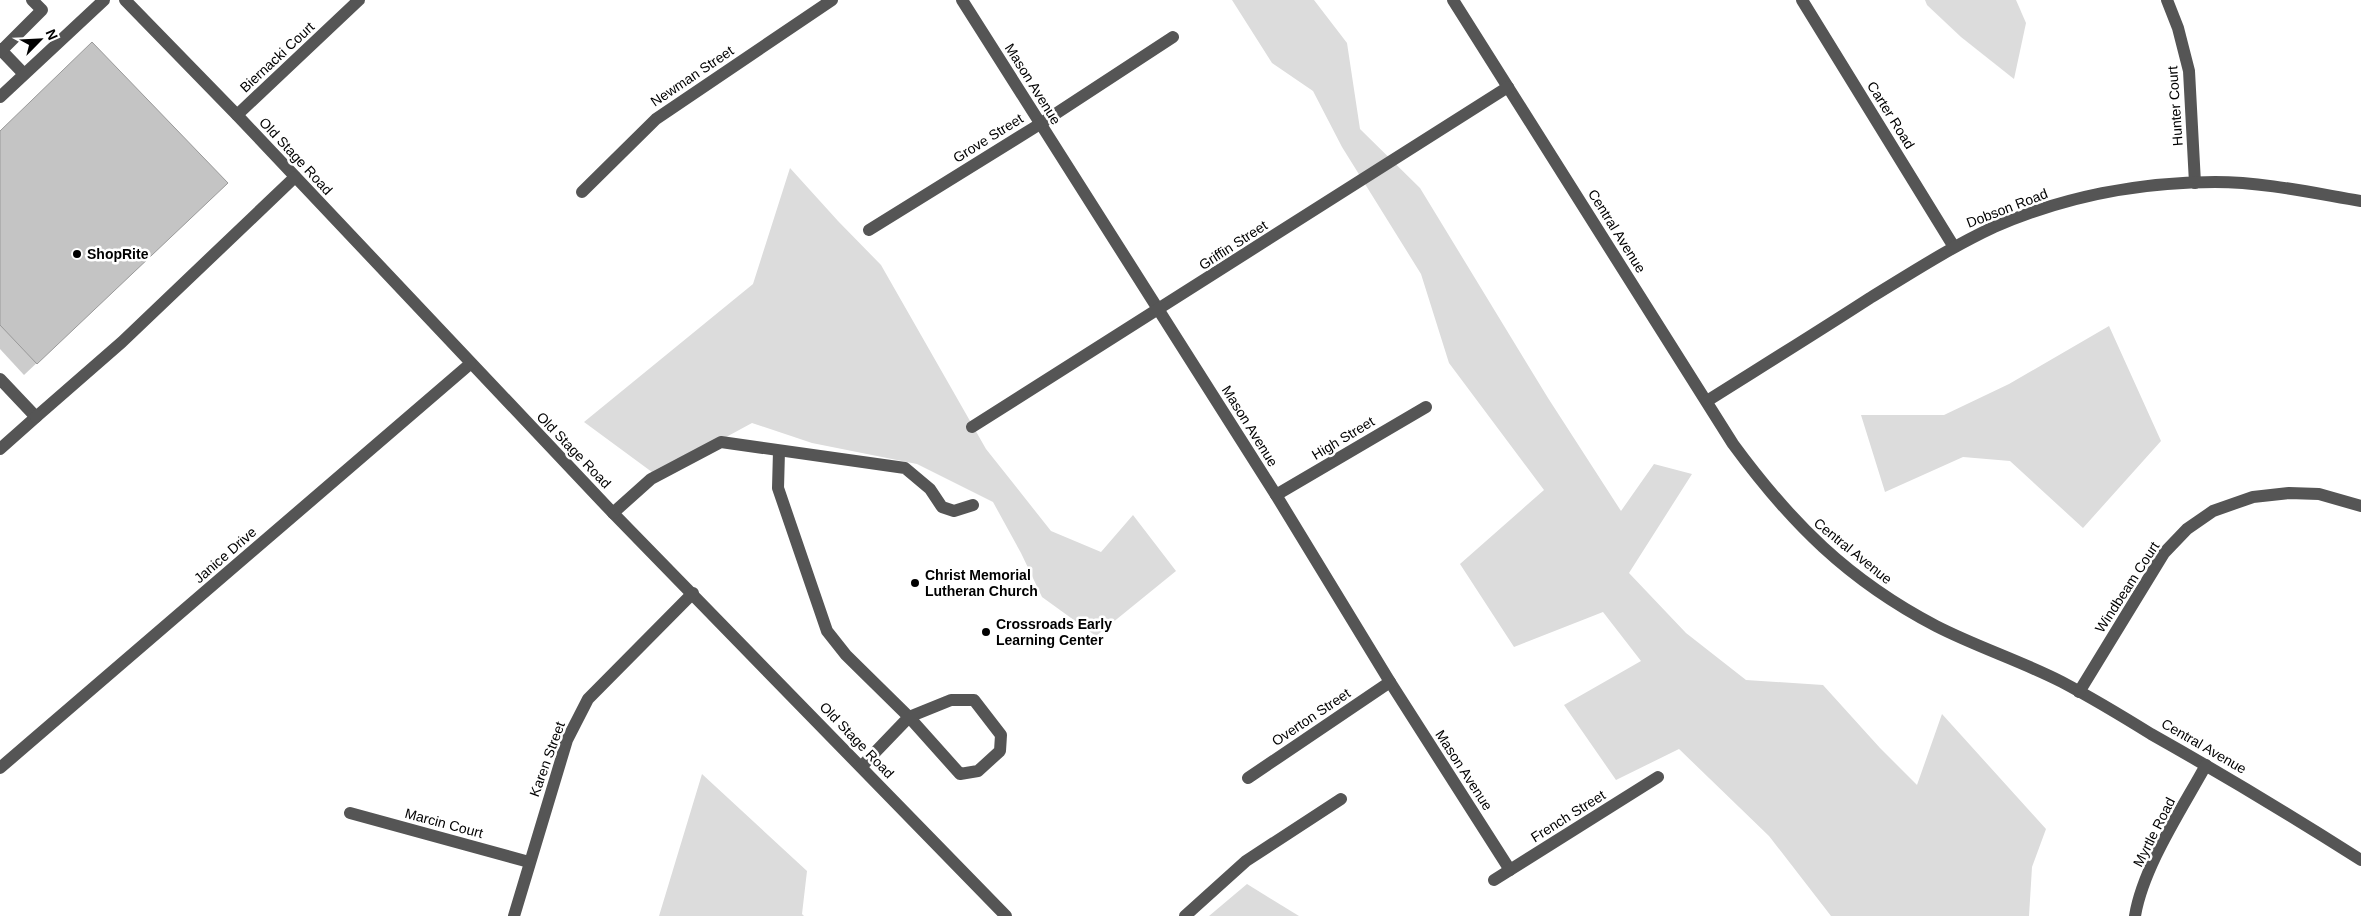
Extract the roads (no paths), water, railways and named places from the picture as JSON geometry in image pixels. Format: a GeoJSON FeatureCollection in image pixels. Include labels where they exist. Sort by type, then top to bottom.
{"type":"FeatureCollection","features":[{"type":"Feature","properties":{"kind":"street"},"geometry":{"type":"LineString","coordinates":[[24,74],[1,50],[42,10],[32,0]]}},
{"type":"Feature","properties":{"kind":"street"},"geometry":{"type":"LineString","coordinates":[[0,96],[104,0]]}},
{"type":"Feature","properties":{"kind":"street","name":"Old Stage Road"},"geometry":{"type":"LineString","coordinates":[[125,0],[237,115],[470,364],[613,513],[862,766],[1006,916]]}},
{"type":"Feature","properties":{"kind":"street","name":"Biernacki Court"},"geometry":{"type":"LineString","coordinates":[[237,115],[359,0]]}},
{"type":"Feature","properties":{"kind":"street","name":"Newman Street"},"geometry":{"type":"LineString","coordinates":[[582,192],[656,119],[832,0]]}},
{"type":"Feature","properties":{"kind":"street","name":"Mason Avenue"},"geometry":{"type":"LineString","coordinates":[[962,0],[1276,495],[1390,682],[1510,870]]}},
{"type":"Feature","properties":{"kind":"street","name":"Central Avenue"},"geometry":{"type":"LineString","coordinates":[[1453,0],[1733,444],[1765,488],[1802,529],[1844,566],[1889,598],[1936,626],[2062,682],[2282,809],[2361,860]]}},
{"type":"Feature","properties":{"kind":"street","name":"Carter Road"},"geometry":{"type":"LineString","coordinates":[[1802,0],[1954,246]]}},
{"type":"Feature","properties":{"kind":"street","name":"Hunter Court"},"geometry":{"type":"LineString","coordinates":[[2167,0],[2178,28],[2190,71],[2195,183]]}},
{"type":"Feature","properties":{"kind":"street","name":"Grove Street"},"geometry":{"type":"LineString","coordinates":[[869,230],[1040,124],[1173,37]]}},
{"type":"Feature","properties":{"kind":"street","name":"Griffin Street"},"geometry":{"type":"LineString","coordinates":[[972,427],[1508,87]]}},
{"type":"Feature","properties":{"kind":"street"},"geometry":{"type":"LineString","coordinates":[[0,449],[122,342],[295,177]]}},
{"type":"Feature","properties":{"kind":"street","name":"Dobson Road"},"geometry":{"type":"LineString","coordinates":[[1707,401],[1954,246],[1996,226],[2048,207],[2103,193],[2159,184],[2195,183],[2272,186],[2361,201]]}},
{"type":"Feature","properties":{"kind":"street","name":"Janice Drive"},"geometry":{"type":"LineString","coordinates":[[0,768],[470,364]]}},
{"type":"Feature","properties":{"kind":"street"},"geometry":{"type":"LineString","coordinates":[[0,379],[36,417]]}},
{"type":"Feature","properties":{"kind":"street","name":"High Street"},"geometry":{"type":"LineString","coordinates":[[1276,495],[1426,407]]}},
{"type":"Feature","properties":{"kind":"street"},"geometry":{"type":"LineString","coordinates":[[613,513],[651,479],[721,442],[905,468],[930,489],[942,507],[954,511],[973,505]]}},
{"type":"Feature","properties":{"kind":"street"},"geometry":{"type":"LineString","coordinates":[[779,450],[778,488],[827,631],[846,655],[909,717],[960,774],[978,771],[1000,751],[1000,735],[974,700],[951,700],[909,717],[862,766]]}},
{"type":"Feature","properties":{"kind":"street","name":"Windbeam Court"},"geometry":{"type":"LineString","coordinates":[[2079,692],[2164,553],[2187,529],[2213,511],[2253,498],[2289,493],[2319,494],[2361,506]]}},
{"type":"Feature","properties":{"kind":"street","name":"Karen Street"},"geometry":{"type":"LineString","coordinates":[[514,916],[567,740],[588,699],[692,593]]}},
{"type":"Feature","properties":{"kind":"street","name":"Overton Street"},"geometry":{"type":"LineString","coordinates":[[1248,778],[1390,682]]}},
{"type":"Feature","properties":{"kind":"street","name":"Myrtle Road"},"geometry":{"type":"LineString","coordinates":[[2135,916],[2142,891],[2154,862],[2206,765]]}},
{"type":"Feature","properties":{"kind":"street","name":"French Street"},"geometry":{"type":"LineString","coordinates":[[1494,880],[1658,777]]}},
{"type":"Feature","properties":{"kind":"street"},"geometry":{"type":"LineString","coordinates":[[1185,916],[1246,861],[1341,798]]}},
{"type":"Feature","properties":{"kind":"street","name":"Marcin Court"},"geometry":{"type":"LineString","coordinates":[[350,812],[529,862]]}},
{"type":"Feature","properties":{"kind":"place","name":"ShopRite"},"geometry":{"type":"Point","coordinates":[77,254]}},
{"type":"Feature","properties":{"kind":"place","name":"Christ Memorial Lutheran Church"},"geometry":{"type":"Point","coordinates":[915,583]}},
{"type":"Feature","properties":{"kind":"place","name":"Crossroads Early Learning Center"},"geometry":{"type":"Point","coordinates":[986,632]}}]}
